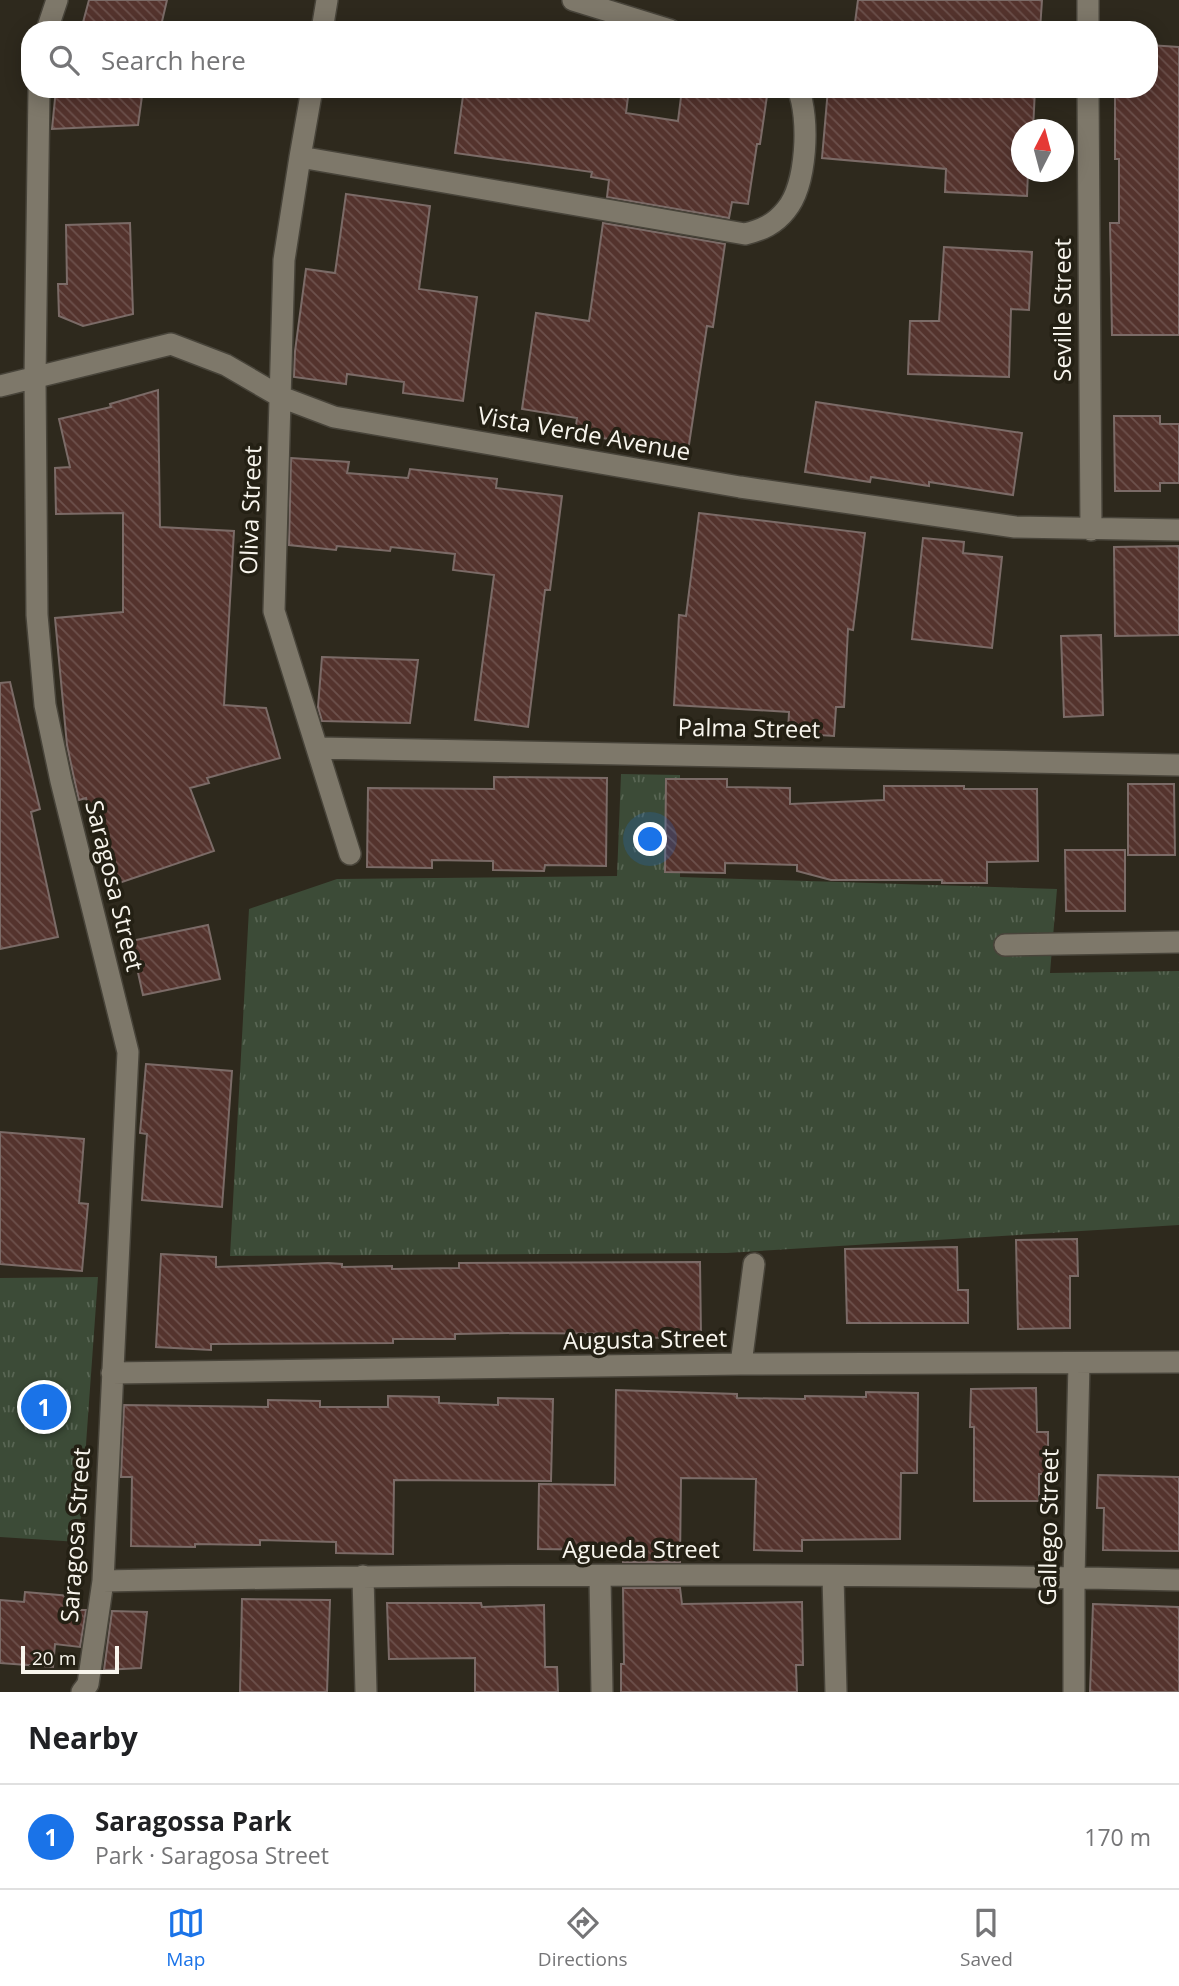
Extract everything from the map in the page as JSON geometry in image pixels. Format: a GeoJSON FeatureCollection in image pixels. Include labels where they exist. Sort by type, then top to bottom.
{"type":"FeatureCollection","features":[{"type":"Feature","properties":{"kind":"street"},"geometry":{"type":"LineString","coordinates":[[50,21],[57,0]]}},
{"type":"Feature","properties":{"kind":"street"},"geometry":{"type":"LineString","coordinates":[[324,21],[327,0]]}},
{"type":"Feature","properties":{"kind":"street"},"geometry":{"type":"LineString","coordinates":[[573,0],[641,21]]}},
{"type":"Feature","properties":{"kind":"street"},"geometry":{"type":"LineString","coordinates":[[1088,0],[1088,21]]}},
{"type":"Feature","properties":{"kind":"street","name":"Saragosa Street"},"geometry":{"type":"LineString","coordinates":[[40,98],[35,378],[37,615],[45,705],[61,781],[128,1052],[103,1581],[88,1684],[82,1692]]}},
{"type":"Feature","properties":{"kind":"street","name":"Oliva Street"},"geometry":{"type":"LineString","coordinates":[[310,98],[284,260],[274,611],[350,855]]}},
{"type":"Feature","properties":{"kind":"street"},"geometry":{"type":"LineString","coordinates":[[300,157],[745,234],[762,229],[775,221],[797,194],[806,136],[802,98]]}},
{"type":"Feature","properties":{"kind":"street","name":"Seville Street"},"geometry":{"type":"LineString","coordinates":[[1088,98],[1091,530]]}},
{"type":"Feature","properties":{"kind":"street","name":"Vista Verde Avenue"},"geometry":{"type":"LineString","coordinates":[[0,386],[171,344],[226,365],[281,397],[334,417],[740,487],[1015,527],[1179,530]]}},
{"type":"Feature","properties":{"kind":"street","name":"Palma Street"},"geometry":{"type":"LineString","coordinates":[[318,747],[1179,765]]}},
{"type":"Feature","properties":{"kind":"street"},"geometry":{"type":"LineString","coordinates":[[1006,945],[1179,942]]}},
{"type":"Feature","properties":{"kind":"street"},"geometry":{"type":"LineString","coordinates":[[741,1364],[754,1264]]}},
{"type":"Feature","properties":{"kind":"street","name":"Augusta Street"},"geometry":{"type":"LineString","coordinates":[[112,1373],[741,1364],[1179,1362]]}},
{"type":"Feature","properties":{"kind":"street","name":"Gallego Street"},"geometry":{"type":"LineString","coordinates":[[1074,1692],[1079,1363]]}},
{"type":"Feature","properties":{"kind":"street"},"geometry":{"type":"LineString","coordinates":[[363,1576],[366,1692]]}},
{"type":"Feature","properties":{"kind":"street","name":"Agueda Street"},"geometry":{"type":"LineString","coordinates":[[103,1581],[363,1576],[834,1576],[1179,1580]]}},
{"type":"Feature","properties":{"kind":"street"},"geometry":{"type":"LineString","coordinates":[[834,1576],[836,1692]]}},
{"type":"Feature","properties":{"kind":"street"},"geometry":{"type":"LineString","coordinates":[[600,1577],[603,1692]]}},
{"type":"Feature","properties":{"kind":"green space"},"geometry":{"type":"Polygon","coordinates":[[[621,774],[680,775],[680,877],[1057,889],[1050,973],[1179,971],[1179,1225],[727,1253],[230,1256],[249,909],[337,879],[617,876],[621,774]]]}},
{"type":"Feature","properties":{"kind":"green space"},"geometry":{"type":"Polygon","coordinates":[[[98,1277],[79,1542],[0,1537],[0,1278],[98,1277]]]}},
{"type":"Feature","properties":{"kind":"building"},"geometry":{"type":"Polygon","coordinates":[[[89,0],[167,0],[162,21],[83,21],[89,0]]]}},
{"type":"Feature","properties":{"kind":"building"},"geometry":{"type":"Polygon","coordinates":[[[858,0],[1042,0],[1041,21],[855,21],[858,0]]]}},
{"type":"Feature","properties":{"kind":"building"},"geometry":{"type":"Polygon","coordinates":[[[1158,46],[1179,47],[1179,335],[1112,335],[1110,223],[1119,223],[1119,159],[1115,159],[1115,98],[1158,98],[1158,46]]]}},
{"type":"Feature","properties":{"kind":"building"},"geometry":{"type":"Polygon","coordinates":[[[55,98],[142,98],[138,125],[52,129],[55,98]]]}},
{"type":"Feature","properties":{"kind":"building"},"geometry":{"type":"Polygon","coordinates":[[[463,98],[628,98],[626,113],[678,121],[681,98],[767,98],[748,204],[732,202],[729,218],[607,197],[609,180],[591,177],[592,172],[455,153],[463,98]]]}},
{"type":"Feature","properties":{"kind":"building"},"geometry":{"type":"Polygon","coordinates":[[[827,98],[1035,98],[1034,119],[1011,119],[1011,182],[1028,182],[1027,196],[945,192],[946,169],[822,158],[827,98]]]}},
{"type":"Feature","properties":{"kind":"building"},"geometry":{"type":"Polygon","coordinates":[[[346,194],[430,206],[419,289],[477,297],[463,401],[403,393],[404,382],[347,374],[346,384],[294,377],[306,269],[335,273],[346,194]]]}},
{"type":"Feature","properties":{"kind":"building"},"geometry":{"type":"Polygon","coordinates":[[[130,223],[133,314],[83,326],[59,316],[58,284],[67,284],[66,225],[130,223]]]}},
{"type":"Feature","properties":{"kind":"building"},"geometry":{"type":"Polygon","coordinates":[[[603,223],[725,244],[713,327],[707,326],[688,451],[575,434],[577,418],[522,409],[536,313],[589,321],[603,223]]]}},
{"type":"Feature","properties":{"kind":"building"},"geometry":{"type":"Polygon","coordinates":[[[944,247],[1032,252],[1029,310],[1011,309],[1009,377],[908,374],[910,321],[939,321],[944,247]]]}},
{"type":"Feature","properties":{"kind":"building"},"geometry":{"type":"Polygon","coordinates":[[[158,390],[160,527],[234,531],[224,705],[266,708],[280,758],[207,778],[209,783],[190,788],[214,851],[119,883],[96,813],[91,815],[86,798],[79,800],[67,745],[55,618],[123,612],[123,513],[56,514],[55,468],[70,467],[59,419],[111,407],[110,404],[158,390]]]}},
{"type":"Feature","properties":{"kind":"building"},"geometry":{"type":"Polygon","coordinates":[[[816,402],[1022,433],[1013,495],[929,482],[929,486],[871,477],[870,482],[805,472],[816,402]]]}},
{"type":"Feature","properties":{"kind":"building"},"geometry":{"type":"Polygon","coordinates":[[[1114,416],[1160,416],[1160,424],[1179,424],[1179,483],[1160,483],[1160,491],[1115,491],[1114,416]]]}},
{"type":"Feature","properties":{"kind":"building"},"geometry":{"type":"Polygon","coordinates":[[[291,458],[349,462],[347,473],[408,478],[410,469],[497,479],[496,488],[562,496],[550,590],[545,590],[528,727],[475,720],[494,575],[453,570],[455,554],[391,547],[390,551],[337,546],[336,550],[289,545],[291,458]]]}},
{"type":"Feature","properties":{"kind":"building"},"geometry":{"type":"Polygon","coordinates":[[[699,513],[865,533],[853,630],[848,629],[844,707],[836,707],[834,736],[788,733],[789,712],[674,705],[679,615],[686,616],[699,513]]]}},
{"type":"Feature","properties":{"kind":"building"},"geometry":{"type":"Polygon","coordinates":[[[923,538],[964,542],[963,553],[1002,557],[992,648],[912,639],[923,538]]]}},
{"type":"Feature","properties":{"kind":"building"},"geometry":{"type":"Polygon","coordinates":[[[1179,546],[1179,635],[1115,636],[1114,547],[1179,546]]]}},
{"type":"Feature","properties":{"kind":"building"},"geometry":{"type":"Polygon","coordinates":[[[1101,635],[1103,715],[1064,717],[1061,636],[1101,635]]]}},
{"type":"Feature","properties":{"kind":"building"},"geometry":{"type":"Polygon","coordinates":[[[322,657],[418,660],[410,723],[322,721],[318,707],[322,657]]]}},
{"type":"Feature","properties":{"kind":"building"},"geometry":{"type":"Polygon","coordinates":[[[10,682],[40,809],[31,812],[58,937],[0,949],[0,683],[10,682]]]}},
{"type":"Feature","properties":{"kind":"building"},"geometry":{"type":"Polygon","coordinates":[[[494,777],[607,778],[606,866],[545,865],[544,871],[493,870],[493,861],[432,860],[432,868],[367,867],[368,788],[494,789],[494,777]]]}},
{"type":"Feature","properties":{"kind":"building"},"geometry":{"type":"Polygon","coordinates":[[[666,779],[727,779],[727,787],[790,788],[790,804],[884,800],[884,786],[1037,789],[1038,861],[987,862],[987,883],[942,883],[942,880],[831,880],[797,871],[797,865],[725,863],[725,873],[665,872],[666,779]]]}},
{"type":"Feature","properties":{"kind":"building"},"geometry":{"type":"Polygon","coordinates":[[[1128,784],[1174,784],[1175,855],[1128,855],[1128,784]]]}},
{"type":"Feature","properties":{"kind":"building"},"geometry":{"type":"Polygon","coordinates":[[[1065,850],[1125,850],[1125,911],[1066,911],[1065,850]]]}},
{"type":"Feature","properties":{"kind":"building"},"geometry":{"type":"Polygon","coordinates":[[[208,925],[220,979],[143,995],[131,941],[208,925]]]}},
{"type":"Feature","properties":{"kind":"building"},"geometry":{"type":"Polygon","coordinates":[[[146,1064],[232,1071],[222,1207],[142,1200],[147,1134],[140,1133],[146,1064]]]}},
{"type":"Feature","properties":{"kind":"building"},"geometry":{"type":"Polygon","coordinates":[[[0,1132],[84,1139],[79,1203],[88,1204],[82,1271],[0,1264],[0,1132]]]}},
{"type":"Feature","properties":{"kind":"building"},"geometry":{"type":"Polygon","coordinates":[[[1077,1239],[1078,1276],[1070,1276],[1070,1328],[1018,1329],[1016,1240],[1077,1239]]]}},
{"type":"Feature","properties":{"kind":"building"},"geometry":{"type":"Polygon","coordinates":[[[957,1247],[958,1290],[968,1290],[968,1323],[847,1323],[845,1249],[957,1247]]]}},
{"type":"Feature","properties":{"kind":"building"},"geometry":{"type":"Polygon","coordinates":[[[161,1254],[216,1257],[216,1267],[328,1263],[342,1264],[342,1267],[392,1266],[392,1269],[459,1268],[459,1263],[700,1262],[701,1337],[642,1338],[642,1334],[455,1334],[455,1339],[393,1339],[393,1343],[211,1344],[211,1350],[156,1347],[161,1254]]]}},
{"type":"Feature","properties":{"kind":"building"},"geometry":{"type":"Polygon","coordinates":[[[1036,1388],[1037,1432],[1048,1432],[1048,1474],[1039,1474],[1039,1501],[974,1501],[971,1389],[1036,1388]]]}},
{"type":"Feature","properties":{"kind":"building"},"geometry":{"type":"Polygon","coordinates":[[[616,1390],[737,1394],[737,1398],[805,1399],[805,1396],[866,1397],[866,1392],[918,1393],[917,1473],[901,1473],[900,1539],[802,1540],[802,1551],[754,1550],[756,1479],[681,1478],[680,1562],[623,1562],[623,1551],[614,1550],[538,1549],[539,1484],[615,1485],[616,1390]]]}},
{"type":"Feature","properties":{"kind":"building"},"geometry":{"type":"Polygon","coordinates":[[[388,1396],[439,1397],[439,1403],[498,1405],[498,1398],[553,1399],[551,1481],[394,1480],[393,1554],[336,1553],[336,1542],[260,1540],[260,1545],[131,1546],[132,1477],[121,1477],[124,1405],[268,1407],[268,1400],[320,1401],[320,1407],[388,1407],[388,1396]]]}},
{"type":"Feature","properties":{"kind":"building"},"geometry":{"type":"Polygon","coordinates":[[[1098,1475],[1179,1477],[1179,1551],[1103,1550],[1104,1508],[1097,1508],[1098,1475]]]}},
{"type":"Feature","properties":{"kind":"building"},"geometry":{"type":"Polygon","coordinates":[[[623,1588],[680,1588],[682,1604],[802,1602],[803,1665],[796,1665],[797,1692],[621,1692],[621,1664],[624,1664],[623,1588]]]}},
{"type":"Feature","properties":{"kind":"building"},"geometry":{"type":"Polygon","coordinates":[[[25,1592],[70,1596],[69,1610],[86,1610],[80,1647],[55,1644],[53,1667],[0,1663],[0,1600],[24,1602],[25,1592]]]}},
{"type":"Feature","properties":{"kind":"building"},"geometry":{"type":"Polygon","coordinates":[[[242,1599],[330,1600],[327,1692],[240,1692],[242,1599]]]}},
{"type":"Feature","properties":{"kind":"building"},"geometry":{"type":"Polygon","coordinates":[[[387,1603],[481,1603],[482,1607],[544,1605],[545,1667],[557,1667],[558,1692],[475,1692],[475,1658],[389,1659],[387,1603]]]}},
{"type":"Feature","properties":{"kind":"building"},"geometry":{"type":"Polygon","coordinates":[[[1093,1604],[1179,1607],[1179,1692],[1090,1692],[1093,1604]]]}},
{"type":"Feature","properties":{"kind":"building"},"geometry":{"type":"Polygon","coordinates":[[[112,1611],[147,1612],[141,1668],[104,1670],[112,1611]]]}},
{"type":"Feature","properties":{"kind":"place","name":"Saragossa Park"},"geometry":{"type":"Point","coordinates":[44,1407]}}]}
